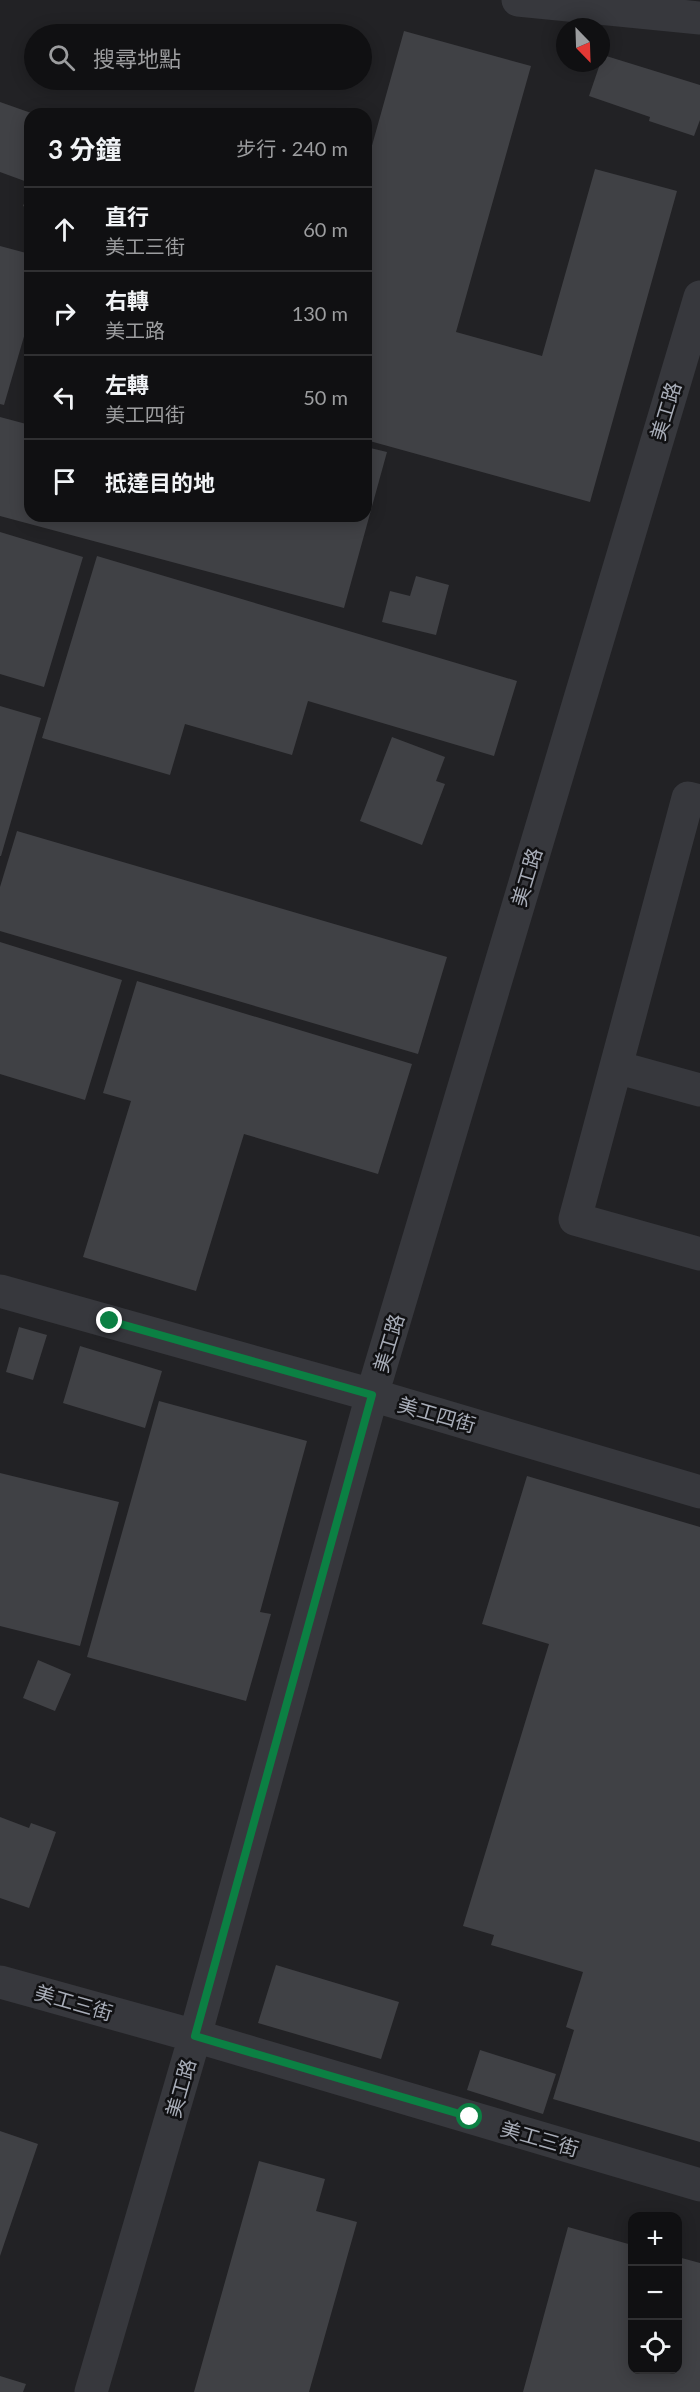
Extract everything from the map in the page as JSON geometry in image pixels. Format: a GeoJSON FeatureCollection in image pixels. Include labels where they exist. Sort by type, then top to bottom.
{"type":"FeatureCollection","features":[{"type":"Feature","properties":{"kind":"street"},"geometry":{"type":"LineString","coordinates":[[518,0],[700,18]]}},
{"type":"Feature","properties":{"kind":"street","name":"美工路"},"geometry":{"type":"LineString","coordinates":[[91,2392],[195,2036],[372,1395],[700,297]]}},
{"type":"Feature","properties":{"kind":"street"},"geometry":{"type":"LineString","coordinates":[[667,402],[700,388]]}},
{"type":"Feature","properties":{"kind":"street"},"geometry":{"type":"LineString","coordinates":[[700,801],[688,798],[575,1220],[700,1254]]}},
{"type":"Feature","properties":{"kind":"street"},"geometry":{"type":"LineString","coordinates":[[616,1067],[700,1090]]}},
{"type":"Feature","properties":{"kind":"street","name":"美工四街"},"geometry":{"type":"LineString","coordinates":[[0,1291],[372,1395],[700,1492]]}},
{"type":"Feature","properties":{"kind":"street","name":"美工三街"},"geometry":{"type":"LineString","coordinates":[[0,1982],[195,2036],[700,2185]]}},
{"type":"Feature","properties":{"kind":"shaded area"},"geometry":{"type":"Polygon","coordinates":[[[0,0],[700,0],[700,2392],[0,2392],[0,0]]]}},
{"type":"Feature","properties":{"kind":"building"},"geometry":{"type":"Polygon","coordinates":[[[404,31],[531,66],[456,332],[542,356],[595,169],[677,191],[590,502],[372,442],[372,146],[404,31]]]}},
{"type":"Feature","properties":{"kind":"building"},"geometry":{"type":"Polygon","coordinates":[[[610,57],[700,85],[700,120],[694,136],[649,121],[650,117],[589,96],[597,72],[610,72],[610,57]]]}},
{"type":"Feature","properties":{"kind":"building"},"geometry":{"type":"Polygon","coordinates":[[[0,102],[24,110],[24,181],[0,172],[0,102]]]}},
{"type":"Feature","properties":{"kind":"building"},"geometry":{"type":"Polygon","coordinates":[[[0,246],[24,252],[24,337],[4,405],[0,404],[0,246]]]}},
{"type":"Feature","properties":{"kind":"building"},"geometry":{"type":"Polygon","coordinates":[[[0,417],[24,423],[24,522],[368,522],[344,608],[0,516],[0,417]]]}},
{"type":"Feature","properties":{"kind":"building"},"geometry":{"type":"Polygon","coordinates":[[[372,448],[387,452],[372,506],[372,448]]]}},
{"type":"Feature","properties":{"kind":"building"},"geometry":{"type":"Polygon","coordinates":[[[0,532],[83,557],[44,687],[0,674],[0,532]]]}},
{"type":"Feature","properties":{"kind":"building"},"geometry":{"type":"Polygon","coordinates":[[[97,556],[517,681],[494,756],[308,701],[292,755],[185,724],[170,775],[42,738],[97,556]]]}},
{"type":"Feature","properties":{"kind":"building"},"geometry":{"type":"Polygon","coordinates":[[[416,576],[449,585],[436,635],[382,622],[390,591],[410,596],[416,576]]]}},
{"type":"Feature","properties":{"kind":"building"},"geometry":{"type":"Polygon","coordinates":[[[0,706],[41,718],[1,856],[0,856],[0,706]]]}},
{"type":"Feature","properties":{"kind":"building"},"geometry":{"type":"Polygon","coordinates":[[[392,737],[445,757],[436,781],[445,784],[422,845],[360,821],[392,737]]]}},
{"type":"Feature","properties":{"kind":"building"},"geometry":{"type":"Polygon","coordinates":[[[17,831],[447,957],[418,1054],[0,931],[0,887],[17,831]]]}},
{"type":"Feature","properties":{"kind":"building"},"geometry":{"type":"Polygon","coordinates":[[[0,942],[122,980],[85,1100],[0,1074],[0,942]]]}},
{"type":"Feature","properties":{"kind":"building"},"geometry":{"type":"Polygon","coordinates":[[[137,981],[412,1064],[378,1174],[244,1134],[196,1291],[83,1257],[131,1101],[103,1093],[137,981]]]}},
{"type":"Feature","properties":{"kind":"building"},"geometry":{"type":"Polygon","coordinates":[[[19,1327],[47,1335],[33,1380],[6,1372],[19,1327]]]}},
{"type":"Feature","properties":{"kind":"building"},"geometry":{"type":"Polygon","coordinates":[[[80,1346],[162,1371],[145,1428],[63,1403],[80,1346]]]}},
{"type":"Feature","properties":{"kind":"building"},"geometry":{"type":"Polygon","coordinates":[[[159,1401],[307,1441],[260,1612],[271,1614],[246,1701],[87,1657],[159,1401]]]}},
{"type":"Feature","properties":{"kind":"building"},"geometry":{"type":"Polygon","coordinates":[[[0,1473],[119,1502],[80,1646],[0,1626],[0,1473]]]}},
{"type":"Feature","properties":{"kind":"building"},"geometry":{"type":"Polygon","coordinates":[[[527,1476],[700,1527],[700,2142],[553,2099],[574,2030],[566,2027],[583,1972],[491,1945],[494,1935],[463,1926],[549,1644],[482,1624],[527,1476]]]}},
{"type":"Feature","properties":{"kind":"building"},"geometry":{"type":"Polygon","coordinates":[[[38,1660],[71,1674],[55,1711],[23,1698],[38,1660]]]}},
{"type":"Feature","properties":{"kind":"building"},"geometry":{"type":"Polygon","coordinates":[[[0,1817],[29,1828],[31,1823],[56,1832],[29,1908],[0,1898],[0,1817]]]}},
{"type":"Feature","properties":{"kind":"building"},"geometry":{"type":"Polygon","coordinates":[[[276,1965],[399,2002],[381,2059],[258,2023],[276,1965]]]}},
{"type":"Feature","properties":{"kind":"building"},"geometry":{"type":"Polygon","coordinates":[[[480,2050],[556,2074],[543,2114],[467,2090],[480,2050]]]}},
{"type":"Feature","properties":{"kind":"building"},"geometry":{"type":"Polygon","coordinates":[[[0,2131],[38,2144],[0,2256],[0,2131]]]}},
{"type":"Feature","properties":{"kind":"building"},"geometry":{"type":"Polygon","coordinates":[[[259,2161],[325,2179],[316,2211],[357,2222],[309,2392],[194,2392],[259,2161]]]}},
{"type":"Feature","properties":{"kind":"building"},"geometry":{"type":"Polygon","coordinates":[[[568,2227],[628,2244],[628,2374],[682,2374],[682,2258],[700,2263],[700,2392],[523,2392],[568,2227]]]}},
{"type":"Feature","properties":{"kind":"building"},"geometry":{"type":"Polygon","coordinates":[[[0,2376],[26,2384],[23,2392],[0,2392],[0,2376]]]}},
{"type":"Feature","properties":{"kind":"route"},"geometry":{"type":"LineString","coordinates":[[110,1321],[372,1395],[195,2036],[470,2117]]}}]}
